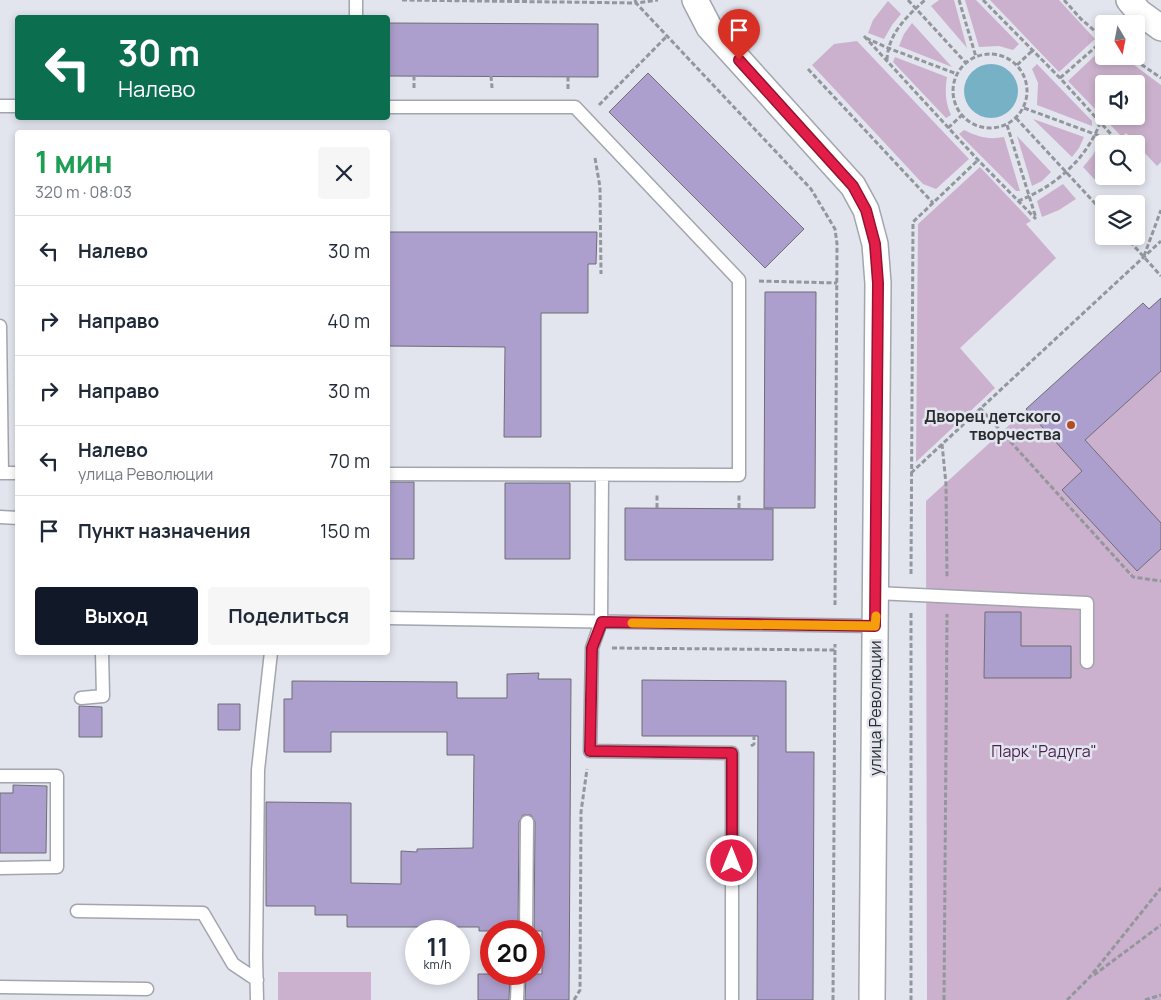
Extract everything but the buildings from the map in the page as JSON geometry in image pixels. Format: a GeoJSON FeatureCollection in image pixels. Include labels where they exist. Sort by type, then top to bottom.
{"type":"FeatureCollection","features":[{"type":"Feature","properties":{"kind":"street","name":"улица Революции"},"geometry":{"type":"LineString","coordinates":[[695,0],[709,26],[853,186],[866,210],[875,244],[878,283],[872,1000]]}},
{"type":"Feature","properties":{"kind":"street"},"geometry":{"type":"LineString","coordinates":[[1129,0],[1139,12],[1161,28]]}},
{"type":"Feature","properties":{"kind":"lane"},"geometry":{"type":"LineString","coordinates":[[356,0],[356,15]]}},
{"type":"Feature","properties":{"kind":"lane"},"geometry":{"type":"LineString","coordinates":[[0,106],[15,106]]}},
{"type":"Feature","properties":{"kind":"lane"},"geometry":{"type":"LineString","coordinates":[[390,107],[575,107],[586,118],[739,280],[739,475],[390,474]]}},
{"type":"Feature","properties":{"kind":"lane"},"geometry":{"type":"LineString","coordinates":[[0,326],[1,473],[15,473]]}},
{"type":"Feature","properties":{"kind":"lane"},"geometry":{"type":"LineString","coordinates":[[602,474],[602,622],[592,648],[590,751],[732,753],[732,1000]]}},
{"type":"Feature","properties":{"kind":"lane"},"geometry":{"type":"LineString","coordinates":[[0,517],[15,518]]}},
{"type":"Feature","properties":{"kind":"lane"},"geometry":{"type":"LineString","coordinates":[[876,593],[1087,602],[1087,662]]}},
{"type":"Feature","properties":{"kind":"lane"},"geometry":{"type":"LineString","coordinates":[[390,618],[875,626]]}},
{"type":"Feature","properties":{"kind":"lane"},"geometry":{"type":"LineString","coordinates":[[82,698],[103,696],[102,655]]}},
{"type":"Feature","properties":{"kind":"lane"},"geometry":{"type":"LineString","coordinates":[[257,1000],[258,770],[271,655]]}},
{"type":"Feature","properties":{"kind":"lane"},"geometry":{"type":"LineString","coordinates":[[0,776],[57,776],[57,867],[0,868]]}},
{"type":"Feature","properties":{"kind":"lane"},"geometry":{"type":"LineString","coordinates":[[526,920],[527,822]]}},
{"type":"Feature","properties":{"kind":"lane"},"geometry":{"type":"LineString","coordinates":[[77,911],[202,913],[232,964],[257,980]]}},
{"type":"Feature","properties":{"kind":"lane"},"geometry":{"type":"LineString","coordinates":[[517,1000],[518,985]]}},
{"type":"Feature","properties":{"kind":"lane"},"geometry":{"type":"LineString","coordinates":[[0,986],[147,989]]}},
{"type":"Feature","properties":{"kind":"path"},"geometry":{"type":"LineString","coordinates":[[636,0],[636,3],[658,0]]}},
{"type":"Feature","properties":{"kind":"path"},"geometry":{"type":"LineString","coordinates":[[908,0],[966,63]]}},
{"type":"Feature","properties":{"kind":"path"},"geometry":{"type":"LineString","coordinates":[[887,61],[888,48],[896,30],[925,0]]}},
{"type":"Feature","properties":{"kind":"path"},"geometry":{"type":"LineString","coordinates":[[959,0],[976,57]]}},
{"type":"Feature","properties":{"kind":"path"},"geometry":{"type":"LineString","coordinates":[[983,0],[1060,78],[1095,117]]}},
{"type":"Feature","properties":{"kind":"path"},"geometry":{"type":"LineString","coordinates":[[1064,0],[1095,32]]}},
{"type":"Feature","properties":{"kind":"path"},"geometry":{"type":"LineString","coordinates":[[586,118],[667,36]]}},
{"type":"Feature","properties":{"kind":"path"},"geometry":{"type":"LineString","coordinates":[[957,74],[888,48],[864,36],[978,160],[1036,219],[1007,125]]}},
{"type":"Feature","properties":{"kind":"path"},"geometry":{"type":"LineString","coordinates":[[1060,78],[1095,47]]}},
{"type":"Feature","properties":{"kind":"path"},"geometry":{"type":"LineString","coordinates":[[1017,65],[1032,51]]}},
{"type":"Feature","properties":{"kind":"path"},"geometry":{"type":"LineString","coordinates":[[986,54],[998,54],[1008,58],[1024,74],[1027,85],[1027,97],[1024,108],[1007,125],[983,128],[971,123],[956,106],[953,96],[953,85],[957,74],[966,63],[976,57],[986,54]]}},
{"type":"Feature","properties":{"kind":"path"},"geometry":{"type":"LineString","coordinates":[[1142,65],[1161,78]]}},
{"type":"Feature","properties":{"kind":"path"},"geometry":{"type":"LineString","coordinates":[[808,69],[933,203]]}},
{"type":"Feature","properties":{"kind":"path"},"geometry":{"type":"LineString","coordinates":[[1024,108],[1119,143],[1102,125]]}},
{"type":"Feature","properties":{"kind":"path"},"geometry":{"type":"LineString","coordinates":[[948,128],[962,115]]}},
{"type":"Feature","properties":{"kind":"path"},"geometry":{"type":"LineString","coordinates":[[1016,118],[1095,204]]}},
{"type":"Feature","properties":{"kind":"path"},"geometry":{"type":"LineString","coordinates":[[1018,200],[1046,188],[1066,172],[1087,150],[1099,125]]}},
{"type":"Feature","properties":{"kind":"path"},"geometry":{"type":"LineString","coordinates":[[596,129],[595,154],[600,187],[601,274]]}},
{"type":"Feature","properties":{"kind":"path"},"geometry":{"type":"LineString","coordinates":[[911,1000],[910,474],[913,222],[978,160]]}},
{"type":"Feature","properties":{"kind":"path"},"geometry":{"type":"LineString","coordinates":[[1144,257],[1161,210]]}},
{"type":"Feature","properties":{"kind":"path"},"geometry":{"type":"LineString","coordinates":[[910,474],[1161,241]]}},
{"type":"Feature","properties":{"kind":"path"},"geometry":{"type":"LineString","coordinates":[[1133,245],[1161,276]]}},
{"type":"Feature","properties":{"kind":"path"},"geometry":{"type":"LineString","coordinates":[[739,280],[837,283]]}},
{"type":"Feature","properties":{"kind":"path"},"geometry":{"type":"LineString","coordinates":[[980,408],[1133,577],[1161,581]]}},
{"type":"Feature","properties":{"kind":"path"},"geometry":{"type":"LineString","coordinates":[[942,444],[946,484],[947,596],[944,1000]]}},
{"type":"Feature","properties":{"kind":"path"},"geometry":{"type":"LineString","coordinates":[[592,648],[835,650]]}},
{"type":"Feature","properties":{"kind":"path"},"geometry":{"type":"LineString","coordinates":[[574,1000],[580,990],[580,812],[590,751]]}},
{"type":"Feature","properties":{"kind":"path"},"geometry":{"type":"LineString","coordinates":[[1067,1000],[1089,978],[1161,888]]}},
{"type":"Feature","properties":{"kind":"path"},"geometry":{"type":"LineString","coordinates":[[1089,978],[1161,926]]}},
{"type":"Feature","properties":{"kind":"path"},"geometry":{"type":"LineString","coordinates":[[1145,1000],[1161,995]]}},
{"type":"Feature","properties":{"kind":"green space"},"geometry":{"type":"Polygon","coordinates":[[[939,0],[954,0],[967,48],[931,6],[939,0]]]}},
{"type":"Feature","properties":{"kind":"green space"},"geometry":{"type":"Polygon","coordinates":[[[965,0],[976,0],[1019,44],[1013,50],[999,46],[979,47],[965,0]]]}},
{"type":"Feature","properties":{"kind":"green space"},"geometry":{"type":"Polygon","coordinates":[[[990,0],[1059,0],[1095,39],[1059,72],[990,0]]]}},
{"type":"Feature","properties":{"kind":"green space"},"geometry":{"type":"Polygon","coordinates":[[[888,1],[901,14],[884,39],[868,33],[873,20],[888,1]]]}},
{"type":"Feature","properties":{"kind":"green space"},"geometry":{"type":"Polygon","coordinates":[[[912,23],[952,67],[899,46],[904,34],[912,23]]]}},
{"type":"Feature","properties":{"kind":"green space"},"geometry":{"type":"Polygon","coordinates":[[[857,41],[969,159],[936,189],[923,184],[812,65],[834,44],[857,41]]]}},
{"type":"Feature","properties":{"kind":"green space"},"geometry":{"type":"Polygon","coordinates":[[[1095,56],[1095,65],[1134,65],[1161,85],[1161,162],[1157,166],[1145,153],[1145,135],[1128,135],[1126,133],[1120,135],[1110,125],[1145,125],[1145,75],[1095,75],[1095,109],[1068,81],[1095,56]]]}},
{"type":"Feature","properties":{"kind":"green space"},"geometry":{"type":"Polygon","coordinates":[[[895,57],[947,77],[946,96],[951,115],[946,118],[893,62],[895,57]]]}},
{"type":"Feature","properties":{"kind":"green space"},"geometry":{"type":"Polygon","coordinates":[[[1037,64],[1092,121],[1092,126],[1037,105],[1038,83],[1032,69],[1037,64]]]}},
{"type":"Feature","properties":{"kind":"green space"},"geometry":{"type":"Polygon","coordinates":[[[1033,119],[1084,137],[1072,157],[1033,119]]]}},
{"type":"Feature","properties":{"kind":"green space"},"geometry":{"type":"Polygon","coordinates":[[[964,130],[984,137],[1004,137],[1020,191],[1016,191],[959,134],[964,130]]]}},
{"type":"Feature","properties":{"kind":"green space"},"geometry":{"type":"Polygon","coordinates":[[[1017,136],[1051,172],[1042,181],[1032,186],[1017,136]]]}},
{"type":"Feature","properties":{"kind":"green space"},"geometry":{"type":"Polygon","coordinates":[[[1095,151],[1095,180],[1083,167],[1095,151]]]}},
{"type":"Feature","properties":{"kind":"green space"},"geometry":{"type":"Polygon","coordinates":[[[980,167],[1031,221],[1026,224],[1056,258],[960,348],[995,388],[916,462],[918,224],[980,167]]]}},
{"type":"Feature","properties":{"kind":"green space"},"geometry":{"type":"Polygon","coordinates":[[[1063,184],[1076,199],[1059,210],[1042,217],[1037,201],[1063,184]]]}},
{"type":"Feature","properties":{"kind":"green space","name":"Парк \"Радуга\""},"geometry":{"type":"Polygon","coordinates":[[[1161,298],[1161,1000],[927,1000],[926,501],[1143,303],[1149,308],[1161,298]]]}},
{"type":"Feature","properties":{"kind":"green space"},"geometry":{"type":"Polygon","coordinates":[[[278,972],[371,972],[371,1000],[278,1000],[278,972]]]}},
{"type":"Feature","properties":{"kind":"water"},"geometry":{"type":"Polygon","coordinates":[[[991,64],[1001,66],[1010,72],[1016,81],[1018,91],[1016,101],[1010,110],[1001,116],[991,118],[981,116],[972,110],[966,101],[964,91],[966,81],[972,72],[981,66],[991,64]]]}},
{"type":"Feature","properties":{"kind":"slow traffic"},"geometry":{"type":"LineString","coordinates":[[632,623],[875,626],[876,616]]}},
{"type":"Feature","properties":{"kind":"place","name":"Дворец детского творчества"},"geometry":{"type":"Point","coordinates":[1071,425]}},
{"type":"Feature","properties":{"kind":"route"},"geometry":{"type":"LineString","coordinates":[[732,861],[732,753],[590,751],[592,648],[602,622],[875,626],[878,283],[875,244],[866,210],[853,186],[739,60]]}}]}
